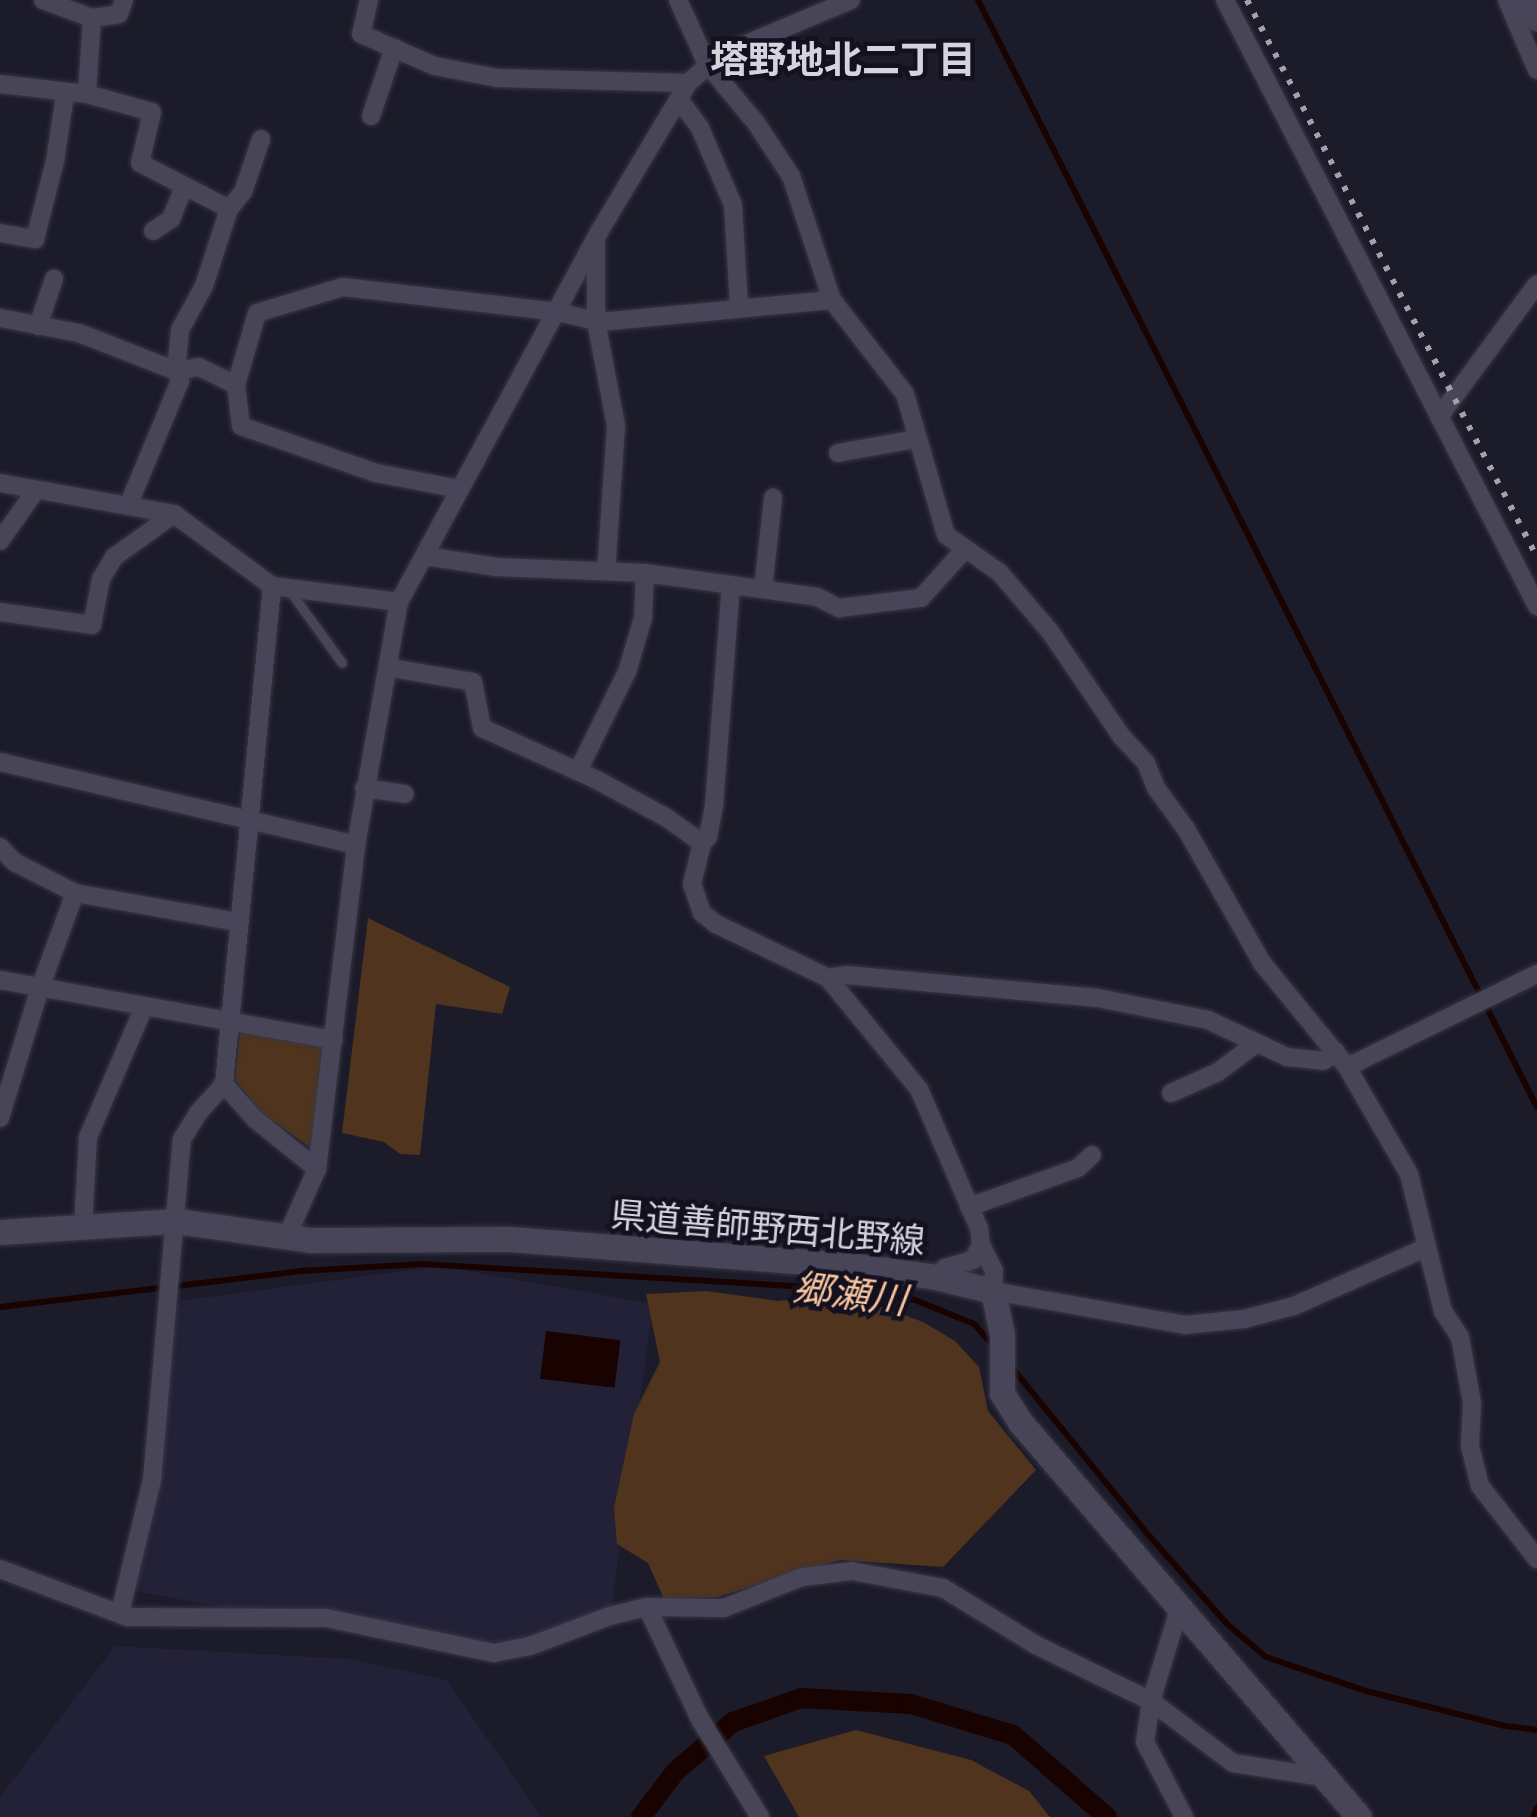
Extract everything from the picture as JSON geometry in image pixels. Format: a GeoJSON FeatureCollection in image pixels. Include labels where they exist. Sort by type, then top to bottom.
{"type":"FeatureCollection","features":[{"type":"Feature","properties":{"kind":"main road"},"geometry":{"type":"LineString","coordinates":[[1529,0],[1537,18]]}},
{"type":"Feature","properties":{"kind":"main road","name":"県道善師野西北野線"},"geometry":{"type":"LineString","coordinates":[[0,1232],[176,1222],[288,1234],[310,1240],[509,1239],[850,1265],[936,1276],[993,1290]]}},
{"type":"Feature","properties":{"kind":"main road"},"geometry":{"type":"LineString","coordinates":[[993,1290],[1002,1334],[1002,1393],[1021,1423],[1358,1817]]}},
{"type":"Feature","properties":{"kind":"street"},"geometry":{"type":"LineString","coordinates":[[44,0],[92,18],[119,14],[124,0]]}},
{"type":"Feature","properties":{"kind":"street"},"geometry":{"type":"LineString","coordinates":[[369,0],[361,34],[434,66],[497,78],[684,91]]}},
{"type":"Feature","properties":{"kind":"street"},"geometry":{"type":"LineString","coordinates":[[678,0],[706,64],[756,123],[791,176],[832,300],[905,394],[937,516],[946,534],[1000,573],[1093,690],[1122,737],[1146,764],[1156,788],[1186,829],[1262,963],[1342,1059],[1409,1174],[1424,1248],[1443,1311],[1460,1337],[1472,1402],[1470,1446],[1480,1486],[1537,1560]]}},
{"type":"Feature","properties":{"kind":"street"},"geometry":{"type":"LineString","coordinates":[[288,1234],[317,1169],[364,788],[384,677],[391,668],[400,602],[458,488],[596,239],[684,91],[706,64],[850,0]]}},
{"type":"Feature","properties":{"kind":"street"},"geometry":{"type":"LineString","coordinates":[[1224,0],[1537,606]]}},
{"type":"Feature","properties":{"kind":"street"},"geometry":{"type":"LineString","coordinates":[[1507,0],[1537,70]]}},
{"type":"Feature","properties":{"kind":"street"},"geometry":{"type":"LineString","coordinates":[[87,94],[92,18]]}},
{"type":"Feature","properties":{"kind":"street"},"geometry":{"type":"LineString","coordinates":[[371,116],[394,48]]}},
{"type":"Feature","properties":{"kind":"street"},"geometry":{"type":"LineString","coordinates":[[0,84],[87,94],[152,112],[140,164],[229,209]]}},
{"type":"Feature","properties":{"kind":"street"},"geometry":{"type":"LineString","coordinates":[[684,91],[734,205],[739,307]]}},
{"type":"Feature","properties":{"kind":"street"},"geometry":{"type":"LineString","coordinates":[[0,233],[35,239],[55,161],[65,94]]}},
{"type":"Feature","properties":{"kind":"street"},"geometry":{"type":"LineString","coordinates":[[128,506],[180,381],[176,371],[180,330],[204,286],[229,209],[242,192],[261,139]]}},
{"type":"Feature","properties":{"kind":"street"},"geometry":{"type":"LineString","coordinates":[[154,231],[172,219],[184,186]]}},
{"type":"Feature","properties":{"kind":"street"},"geometry":{"type":"LineString","coordinates":[[596,239],[600,250],[596,321],[616,426],[606,571]]}},
{"type":"Feature","properties":{"kind":"street"},"geometry":{"type":"LineString","coordinates":[[38,326],[54,279]]}},
{"type":"Feature","properties":{"kind":"street"},"geometry":{"type":"LineString","coordinates":[[1439,417],[1537,284]]}},
{"type":"Feature","properties":{"kind":"street"},"geometry":{"type":"LineString","coordinates":[[458,488],[376,472],[241,426],[236,385],[257,312],[343,287],[558,312],[596,321],[832,300]]}},
{"type":"Feature","properties":{"kind":"street"},"geometry":{"type":"LineString","coordinates":[[0,318],[79,333],[176,371],[200,368],[236,385]]}},
{"type":"Feature","properties":{"kind":"street"},"geometry":{"type":"LineString","coordinates":[[838,453],[916,439]]}},
{"type":"Feature","properties":{"kind":"street"},"geometry":{"type":"LineString","coordinates":[[0,483],[174,514],[280,588],[400,602]]}},
{"type":"Feature","properties":{"kind":"street"},"geometry":{"type":"LineString","coordinates":[[0,541],[36,490]]}},
{"type":"Feature","properties":{"kind":"street"},"geometry":{"type":"LineString","coordinates":[[764,588],[773,498]]}},
{"type":"Feature","properties":{"kind":"street"},"geometry":{"type":"LineString","coordinates":[[0,612],[92,626],[101,579],[114,558],[174,514]]}},
{"type":"Feature","properties":{"kind":"street"},"geometry":{"type":"LineString","coordinates":[[425,556],[496,567],[645,573],[817,597],[840,608],[921,598],[965,549]]}},
{"type":"Feature","properties":{"kind":"street"},"geometry":{"type":"LineString","coordinates":[[578,771],[627,672],[642,618],[645,573]]}},
{"type":"Feature","properties":{"kind":"street"},"geometry":{"type":"LineString","coordinates":[[732,586],[714,805],[692,884],[702,912],[716,924],[828,978],[919,1089],[994,1271],[993,1290],[1186,1325],[1244,1319],[1294,1306],[1424,1248]]}},
{"type":"Feature","properties":{"kind":"street"},"geometry":{"type":"LineString","coordinates":[[120,1613],[152,1480],[182,1139],[224,1084],[238,922],[280,588]]}},
{"type":"Feature","properties":{"kind":"street"},"geometry":{"type":"LineString","coordinates":[[391,668],[473,682],[482,728],[578,771],[668,818],[702,843]]}},
{"type":"Feature","properties":{"kind":"street"},"geometry":{"type":"LineString","coordinates":[[0,762],[356,844]]}},
{"type":"Feature","properties":{"kind":"street"},"geometry":{"type":"LineString","coordinates":[[364,788],[405,794]]}},
{"type":"Feature","properties":{"kind":"street"},"geometry":{"type":"LineString","coordinates":[[0,847],[14,862],[75,893],[238,922]]}},
{"type":"Feature","properties":{"kind":"street"},"geometry":{"type":"LineString","coordinates":[[0,1118],[40,988],[75,893]]}},
{"type":"Feature","properties":{"kind":"street"},"geometry":{"type":"LineString","coordinates":[[828,978],[846,976],[1098,998],[1208,1020],[1254,1045],[1287,1056],[1322,1060],[1342,1059],[1475,1005],[1537,974]]}},
{"type":"Feature","properties":{"kind":"street"},"geometry":{"type":"LineString","coordinates":[[0,980],[143,1009],[334,1040]]}},
{"type":"Feature","properties":{"kind":"street"},"geometry":{"type":"LineString","coordinates":[[83,1227],[88,1138],[143,1009]]}},
{"type":"Feature","properties":{"kind":"street"},"geometry":{"type":"LineString","coordinates":[[1171,1093],[1218,1072],[1254,1045]]}},
{"type":"Feature","properties":{"kind":"street"},"geometry":{"type":"LineString","coordinates":[[224,1084],[255,1119],[317,1169]]}},
{"type":"Feature","properties":{"kind":"street"},"geometry":{"type":"LineString","coordinates":[[970,1207],[1078,1168],[1092,1155]]}},
{"type":"Feature","properties":{"kind":"street"},"geometry":{"type":"LineString","coordinates":[[936,1276],[945,1268],[973,1260],[981,1245]]}},
{"type":"Feature","properties":{"kind":"street"},"geometry":{"type":"LineString","coordinates":[[0,1569],[128,1617],[326,1618],[494,1654],[647,1607],[724,1608],[802,1577],[852,1571],[896,1578],[944,1588],[1036,1645],[1151,1701],[1233,1763],[1330,1786]]}},
{"type":"Feature","properties":{"kind":"street"},"geometry":{"type":"LineString","coordinates":[[647,1607],[701,1721],[760,1817]]}},
{"type":"Feature","properties":{"kind":"street"},"geometry":{"type":"LineString","coordinates":[[1179,1609],[1151,1701],[1145,1742],[1184,1817]]}},
{"type":"Feature","properties":{"kind":"lane"},"geometry":{"type":"LineString","coordinates":[[280,588],[342,664]]}},
{"type":"Feature","properties":{"kind":"shaded area"},"geometry":{"type":"Polygon","coordinates":[[[368,918],[510,987],[502,1014],[436,1004],[420,1155],[400,1154],[384,1142],[342,1133],[368,918]]]}},
{"type":"Feature","properties":{"kind":"shaded area"},"geometry":{"type":"Polygon","coordinates":[[[240,1032],[325,1048],[311,1148],[263,1114],[235,1080],[240,1032]]]}},
{"type":"Feature","properties":{"kind":"shaded area"},"geometry":{"type":"Polygon","coordinates":[[[440,1266],[653,1304],[612,1605],[541,1638],[450,1645],[309,1607],[220,1607],[130,1590],[153,1502],[179,1301],[440,1266]]]}},
{"type":"Feature","properties":{"kind":"shaded area"},"geometry":{"type":"Polygon","coordinates":[[[706,1291],[778,1301],[822,1296],[880,1306],[923,1322],[955,1341],[979,1367],[988,1411],[1036,1470],[943,1567],[840,1560],[717,1597],[664,1599],[648,1563],[617,1544],[614,1508],[634,1414],[660,1362],[646,1294],[706,1291]]]}},
{"type":"Feature","properties":{"kind":"shaded area"},"geometry":{"type":"Polygon","coordinates":[[[546,1331],[620,1340],[615,1388],[540,1379],[546,1331]]]}},
{"type":"Feature","properties":{"kind":"shaded area"},"geometry":{"type":"Polygon","coordinates":[[[115,1646],[350,1659],[447,1680],[541,1817],[0,1817],[0,1797],[115,1646]]]}},
{"type":"Feature","properties":{"kind":"shaded area"},"geometry":{"type":"Polygon","coordinates":[[[856,1730],[971,1760],[1029,1791],[1050,1817],[799,1817],[764,1756],[856,1730]]]}},
{"type":"Feature","properties":{"kind":"waterway"},"geometry":{"type":"LineString","coordinates":[[978,0],[1537,1107]]}},
{"type":"Feature","properties":{"kind":"waterway","name":"郷瀬川"},"geometry":{"type":"LineString","coordinates":[[0,1307],[301,1271],[423,1264],[850,1289],[915,1300],[974,1324],[995,1347]]}},
{"type":"Feature","properties":{"kind":"waterway","name":"郷瀬川"},"geometry":{"type":"LineString","coordinates":[[1009,1364],[1145,1531],[1227,1624],[1266,1657],[1366,1691],[1505,1726],[1537,1730]]}},
{"type":"Feature","properties":{"kind":"waterway"},"geometry":{"type":"LineString","coordinates":[[641,1817],[675,1772],[733,1722],[801,1698],[911,1704],[1013,1735],[1107,1817]]}},
{"type":"Feature","properties":{"kind":"waterway"},"geometry":{"type":"LineString","coordinates":[[1533,1817],[1537,1808]]}},
{"type":"Feature","properties":{"kind":"railway"},"geometry":{"type":"LineString","coordinates":[[1247,0],[1537,557]]}},
{"type":"Feature","properties":{"kind":"district","name":"塔野地北二丁目"},"geometry":{"type":"Point","coordinates":[843,60]}}]}
